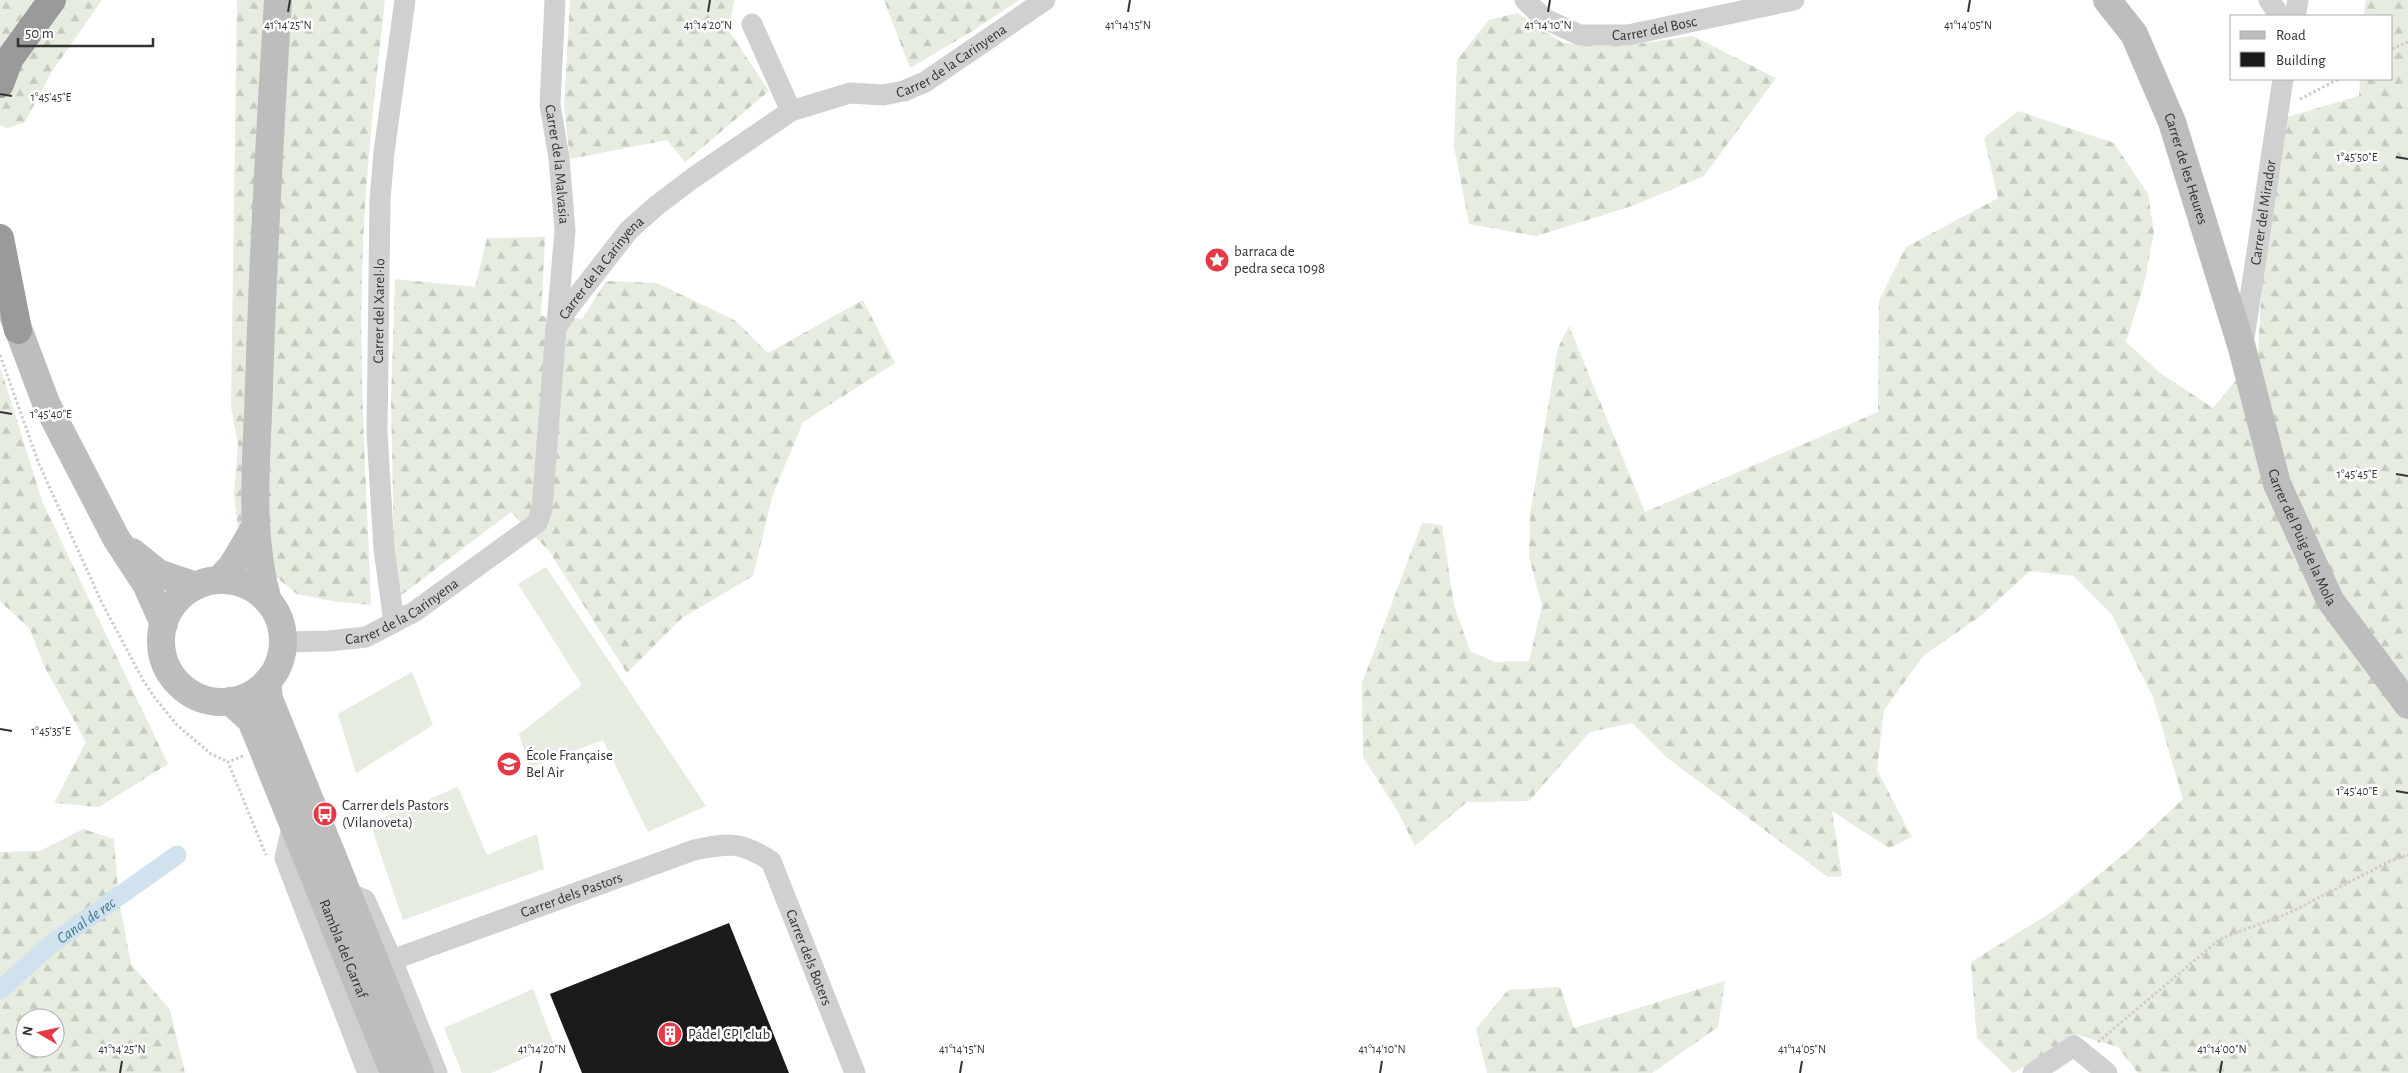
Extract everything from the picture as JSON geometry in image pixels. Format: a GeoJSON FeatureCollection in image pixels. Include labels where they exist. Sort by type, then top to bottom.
{"type":"FeatureCollection","features":[{"type":"Feature","properties":{"kind":"highway"},"geometry":{"type":"LineString","coordinates":[[0,84],[10,58],[52,0]]}},
{"type":"Feature","properties":{"kind":"highway"},"geometry":{"type":"LineString","coordinates":[[0,238],[18,330]]}},
{"type":"Feature","properties":{"kind":"street"},"geometry":{"type":"LineString","coordinates":[[255,527],[232,566],[178,599],[164,624],[163,656],[169,671],[178,684],[198,697],[214,701],[230,701],[268,691],[278,664],[283,642],[279,620],[268,601],[261,578],[255,527],[263,255],[278,0]]}},
{"type":"Feature","properties":{"kind":"street","name":"Carrer del Xarel·lo"},"geometry":{"type":"LineString","coordinates":[[394,622],[384,549],[377,432],[380,200],[384,152],[405,0]]}},
{"type":"Feature","properties":{"kind":"street","name":"Carrer de la Malvasia"},"geometry":{"type":"LineString","coordinates":[[555,0],[550,105],[559,158],[565,230],[556,328]]}},
{"type":"Feature","properties":{"kind":"street","name":"Carrer de la Carinyena"},"geometry":{"type":"LineString","coordinates":[[283,642],[328,641],[366,637],[438,595],[537,523],[542,509],[556,328],[569,307],[629,230],[656,206],[693,178],[791,111],[850,93],[868,96],[904,91],[925,82],[1045,0]]}},
{"type":"Feature","properties":{"kind":"street","name":"Carrer del Bosc"},"geometry":{"type":"LineString","coordinates":[[1525,0],[1545,18],[1580,35],[1628,35],[1724,6],[1794,0]]}},
{"type":"Feature","properties":{"kind":"street","name":"Carrer de les Heures"},"geometry":{"type":"LineString","coordinates":[[2107,0],[2134,34],[2172,122],[2242,348]]}},
{"type":"Feature","properties":{"kind":"street"},"geometry":{"type":"LineString","coordinates":[[2269,0],[2279,15]]}},
{"type":"Feature","properties":{"kind":"street"},"geometry":{"type":"LineString","coordinates":[[2295,15],[2298,0]]}},
{"type":"Feature","properties":{"kind":"street"},"geometry":{"type":"LineString","coordinates":[[752,24],[791,111]]}},
{"type":"Feature","properties":{"kind":"street","name":"Carrer del Mirador"},"geometry":{"type":"LineString","coordinates":[[2242,348],[2283,80]]}},
{"type":"Feature","properties":{"kind":"street"},"geometry":{"type":"LineString","coordinates":[[0,280],[46,403],[116,538],[146,584],[164,624]]}},
{"type":"Feature","properties":{"kind":"street","name":"Carrer del Puig de la Mola"},"geometry":{"type":"LineString","coordinates":[[2242,348],[2277,484],[2330,600],[2408,705]]}},
{"type":"Feature","properties":{"kind":"street"},"geometry":{"type":"LineString","coordinates":[[116,538],[158,573],[207,583],[246,585],[268,601]]}},
{"type":"Feature","properties":{"kind":"street","name":"Rambla del Garraf"},"geometry":{"type":"LineString","coordinates":[[268,691],[420,1073]]}},
{"type":"Feature","properties":{"kind":"street","name":"Rambla del Garraf"},"geometry":{"type":"LineString","coordinates":[[230,701],[251,720],[394,1073]]}},
{"type":"Feature","properties":{"kind":"street","name":"Rambla del Garraf"},"geometry":{"type":"LineString","coordinates":[[293,824],[286,858],[368,1073]]}},
{"type":"Feature","properties":{"kind":"street","name":"Carrer dels Pastors"},"geometry":{"type":"LineString","coordinates":[[392,960],[694,850],[728,843],[754,850]]}},
{"type":"Feature","properties":{"kind":"street","name":"Carrer dels Boters"},"geometry":{"type":"LineString","coordinates":[[754,850],[771,861],[855,1073]]}},
{"type":"Feature","properties":{"kind":"street","name":"Rambla del Garraf"},"geometry":{"type":"LineString","coordinates":[[348,893],[365,900],[392,960],[437,1073]]}},
{"type":"Feature","properties":{"kind":"street"},"geometry":{"type":"LineString","coordinates":[[2033,1073],[2074,1046],[2107,1073]]}},
{"type":"Feature","properties":{"kind":"path"},"geometry":{"type":"LineString","coordinates":[[2393,49],[2408,42]]}},
{"type":"Feature","properties":{"kind":"path"},"geometry":{"type":"LineString","coordinates":[[2278,108],[2337,80]]}},
{"type":"Feature","properties":{"kind":"path"},"geometry":{"type":"LineString","coordinates":[[0,355],[39,464],[101,601],[130,656],[155,698],[167,714],[211,754],[228,762]]}},
{"type":"Feature","properties":{"kind":"path"},"geometry":{"type":"LineString","coordinates":[[2084,1054],[2220,939],[2289,913],[2390,861],[2408,855]]}},
{"type":"Feature","properties":{"kind":"green space"},"geometry":{"type":"Polygon","coordinates":[[[0,0],[102,0],[52,71],[25,122],[8,128],[0,125],[0,0]]]}},
{"type":"Feature","properties":{"kind":"green space"},"geometry":{"type":"Polygon","coordinates":[[[237,0],[385,0],[368,172],[363,241],[361,316],[362,399],[371,605],[332,601],[297,594],[270,572],[238,529],[234,495],[238,444],[231,407],[237,0]]]}},
{"type":"Feature","properties":{"kind":"green space"},"geometry":{"type":"Polygon","coordinates":[[[570,0],[734,0],[729,31],[769,91],[685,162],[667,140],[570,159],[564,106],[570,0]]]}},
{"type":"Feature","properties":{"kind":"green space"},"geometry":{"type":"Polygon","coordinates":[[[884,0],[1019,0],[971,32],[910,68],[884,0]]]}},
{"type":"Feature","properties":{"kind":"green space"},"geometry":{"type":"Polygon","coordinates":[[[2366,0],[2408,0],[2408,1073],[2138,1073],[2118,1047],[2078,1035],[2013,1073],[1977,1038],[1971,962],[2055,910],[2128,851],[2183,799],[2153,697],[2112,615],[2074,576],[2030,571],[1982,615],[1924,655],[1884,710],[1877,770],[1912,837],[1889,848],[1832,811],[1842,876],[1828,877],[1666,757],[1632,723],[1590,732],[1529,801],[1467,802],[1415,846],[1397,810],[1363,757],[1362,683],[1422,523],[1442,525],[1454,605],[1470,651],[1495,662],[1529,661],[1542,606],[1529,557],[1530,514],[1558,348],[1569,326],[1645,512],[1878,412],[1879,301],[1906,247],[1998,198],[1984,138],[2018,111],[2114,143],[2148,194],[2154,232],[2144,284],[2126,342],[2160,373],[2213,408],[2258,354],[2263,261],[2287,117],[2359,96],[2360,80],[2393,80],[2393,15],[2364,15],[2366,0]]]}},
{"type":"Feature","properties":{"kind":"green space"},"geometry":{"type":"Polygon","coordinates":[[[1517,13],[1563,43],[1629,45],[1693,36],[1776,78],[1704,176],[1632,206],[1536,236],[1469,224],[1454,146],[1457,60],[1489,20],[1517,13]]]}},
{"type":"Feature","properties":{"kind":"green space"},"geometry":{"type":"Polygon","coordinates":[[[545,237],[541,316],[582,319],[606,281],[657,283],[736,321],[768,353],[863,300],[895,363],[803,422],[772,497],[753,576],[682,618],[627,673],[549,551],[511,512],[395,600],[391,399],[395,279],[475,287],[487,238],[545,237]]]}},
{"type":"Feature","properties":{"kind":"green space"},"geometry":{"type":"Polygon","coordinates":[[[0,366],[42,501],[168,764],[99,807],[54,803],[86,742],[44,666],[30,629],[0,601],[0,366]]]}},
{"type":"Feature","properties":{"kind":"green space"},"geometry":{"type":"Polygon","coordinates":[[[546,567],[706,806],[648,832],[603,740],[529,768],[519,734],[582,685],[518,584],[546,567]]]}},
{"type":"Feature","properties":{"kind":"green space"},"geometry":{"type":"Polygon","coordinates":[[[412,672],[433,725],[356,773],[338,714],[412,672]]]}},
{"type":"Feature","properties":{"kind":"green space"},"geometry":{"type":"Polygon","coordinates":[[[458,787],[487,855],[537,834],[544,869],[403,920],[370,823],[458,787]]]}},
{"type":"Feature","properties":{"kind":"green space"},"geometry":{"type":"Polygon","coordinates":[[[83,829],[114,839],[119,901],[131,964],[170,1010],[185,1073],[0,1073],[0,852],[40,851],[83,829]]]}},
{"type":"Feature","properties":{"kind":"green space"},"geometry":{"type":"Polygon","coordinates":[[[1725,981],[1718,1027],[1652,1073],[1487,1073],[1476,1029],[1508,990],[1560,987],[1574,1028],[1725,981]]]}},
{"type":"Feature","properties":{"kind":"green space"},"geometry":{"type":"Polygon","coordinates":[[[533,989],[554,1045],[491,1073],[462,1073],[444,1028],[533,989]]]}},
{"type":"Feature","properties":{"kind":"building","name":"Pádel CPI club"},"geometry":{"type":"Polygon","coordinates":[[[729,923],[789,1073],[582,1073],[550,994],[729,923]]]}},
{"type":"Feature","properties":{"kind":"waterway","name":"Canal de rec"},"geometry":{"type":"LineString","coordinates":[[0,990],[50,945],[177,855]]}},
{"type":"Feature","properties":{"kind":"place","name":"barraca de pedra seca 1098"},"geometry":{"type":"Point","coordinates":[1217,260]}},
{"type":"Feature","properties":{"kind":"place","name":"École Française Bel Air"},"geometry":{"type":"Point","coordinates":[509,764]}},
{"type":"Feature","properties":{"kind":"place","name":"Carrer dels Pastors (Vilanoveta)"},"geometry":{"type":"Point","coordinates":[325,814]}},
{"type":"Feature","properties":{"kind":"place","name":"Pádel CPI club"},"geometry":{"type":"Point","coordinates":[670,1034]}}]}
